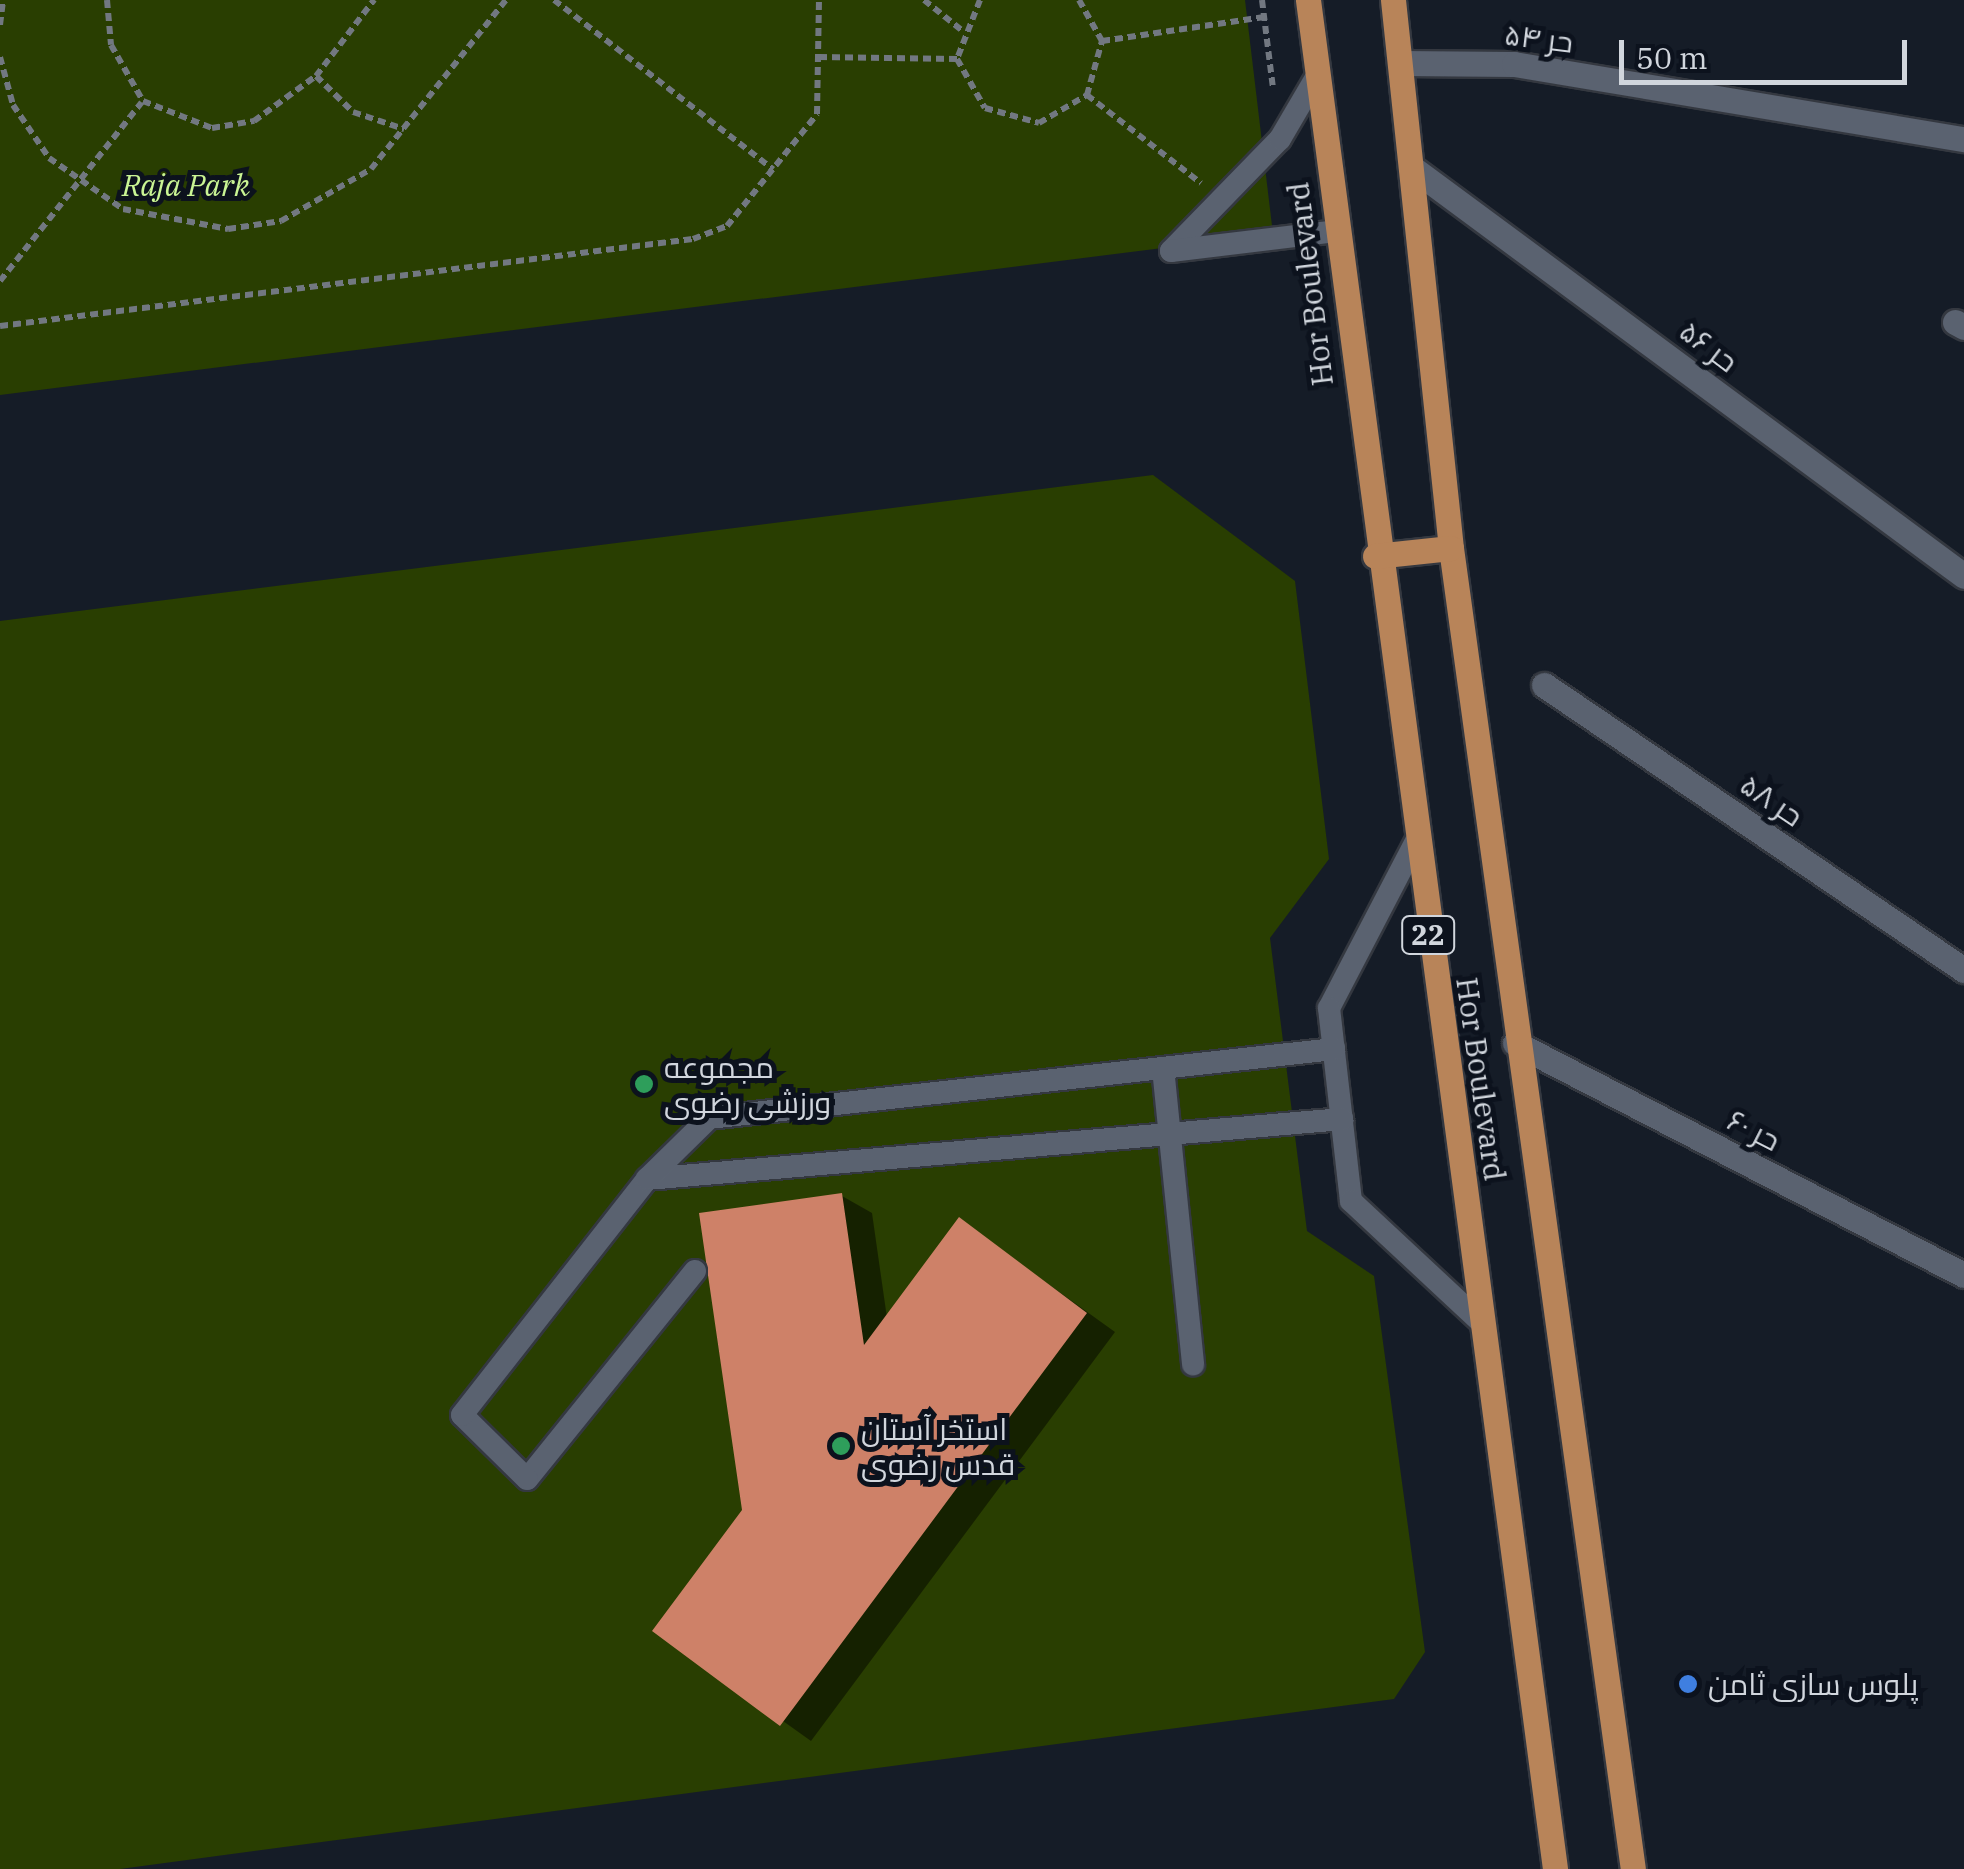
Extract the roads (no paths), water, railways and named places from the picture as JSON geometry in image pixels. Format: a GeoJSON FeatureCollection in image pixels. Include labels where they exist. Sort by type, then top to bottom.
{"type":"FeatureCollection","features":[{"type":"Feature","properties":{"kind":"main road","name":"Hor Boulevard"},"geometry":{"type":"LineString","coordinates":[[1308,0],[1375,556],[1555,1869]]}},
{"type":"Feature","properties":{"kind":"main road","name":"Hor Boulevard"},"geometry":{"type":"LineString","coordinates":[[1393,0],[1415,170],[1451,548],[1514,1042],[1633,1869]]}},
{"type":"Feature","properties":{"kind":"main road"},"geometry":{"type":"LineString","coordinates":[[1375,556],[1451,548]]}},
{"type":"Feature","properties":{"kind":"street","name":"حر ۵۴"},"geometry":{"type":"LineString","coordinates":[[1401,64],[1514,64],[1964,139]]}},
{"type":"Feature","properties":{"kind":"street","name":"حر ۵۶"},"geometry":{"type":"LineString","coordinates":[[1415,170],[1964,576]]}},
{"type":"Feature","properties":{"kind":"street","name":"حر ۵۸"},"geometry":{"type":"LineString","coordinates":[[1544,685],[1964,970]]}},
{"type":"Feature","properties":{"kind":"street","name":"حر ۶۰"},"geometry":{"type":"LineString","coordinates":[[1514,1042],[1964,1274]]}},
{"type":"Feature","properties":{"kind":"lane"},"geometry":{"type":"LineString","coordinates":[[1317,76],[1280,139],[1171,251],[1336,231]]}},
{"type":"Feature","properties":{"kind":"lane"},"geometry":{"type":"LineString","coordinates":[[1415,843],[1329,1008],[1352,1201],[1482,1324]]}},
{"type":"Feature","properties":{"kind":"lane"},"geometry":{"type":"LineString","coordinates":[[695,1271],[526,1478],[462,1415],[647,1179],[709,1118],[1334,1049]]}},
{"type":"Feature","properties":{"kind":"lane"},"geometry":{"type":"LineString","coordinates":[[1163,1068],[1193,1364]]}},
{"type":"Feature","properties":{"kind":"lane"},"geometry":{"type":"LineString","coordinates":[[647,1179],[1342,1119]]}},
{"type":"Feature","properties":{"kind":"place","name":"مجموعه ورزشی رضوی"},"geometry":{"type":"Point","coordinates":[644,1084]}},
{"type":"Feature","properties":{"kind":"place","name":"استخر آستان قدس رضوی"},"geometry":{"type":"Point","coordinates":[841,1446]}},
{"type":"Feature","properties":{"kind":"place","name":"پلوس سازی ثامن"},"geometry":{"type":"Point","coordinates":[1688,1684]}},
{"type":"Feature","properties":{"kind":"park label","name":"Raja Park"},"geometry":{"type":"Point","coordinates":[186,185]}}]}
